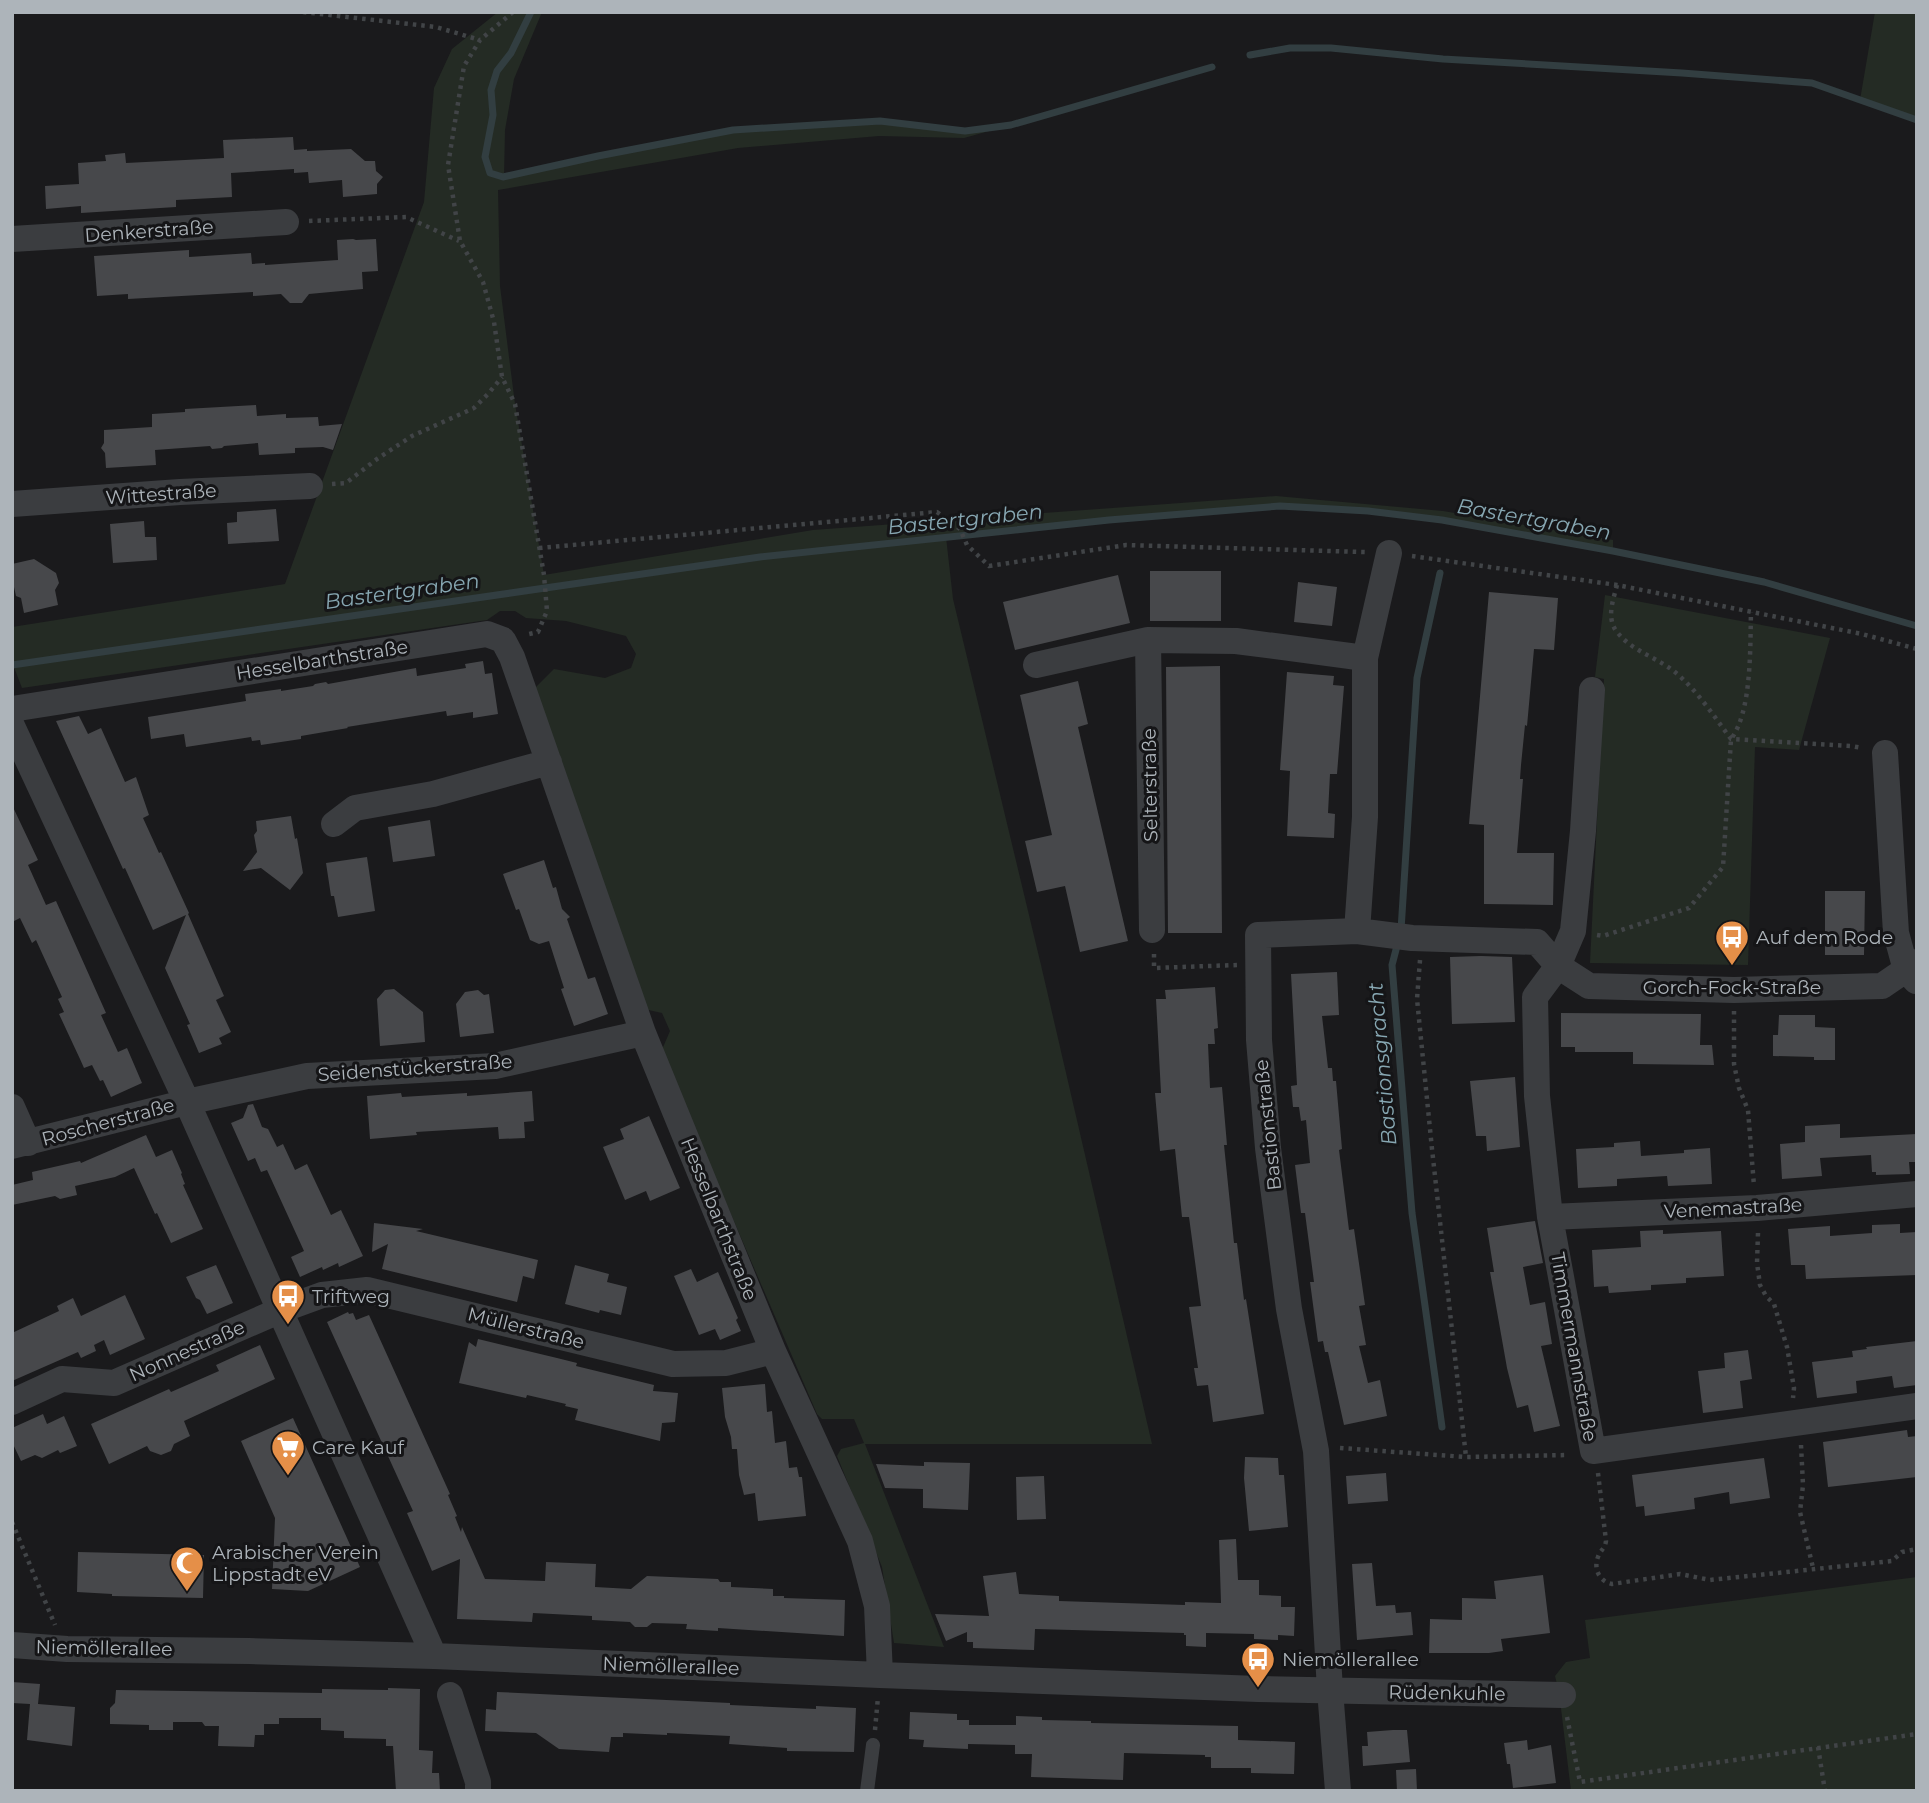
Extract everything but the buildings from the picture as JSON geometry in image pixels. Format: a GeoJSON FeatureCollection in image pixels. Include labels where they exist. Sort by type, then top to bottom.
{"type":"FeatureCollection","features":[{"type":"Feature","properties":{"kind":"street","name":"Denkerstraße"},"geometry":{"type":"LineString","coordinates":[[12,240],[286,222]]}},
{"type":"Feature","properties":{"kind":"street","name":"Wittestraße"},"geometry":{"type":"LineString","coordinates":[[12,504],[310,486]]}},
{"type":"Feature","properties":{"kind":"street"},"geometry":{"type":"LineString","coordinates":[[1357,930],[1365,817],[1365,658],[1389,553]]}},
{"type":"Feature","properties":{"kind":"street","name":"Hesselbarthstraße"},"geometry":{"type":"LineString","coordinates":[[12,709],[487,634],[503,640],[512,657],[643,1034],[773,1351],[860,1541],[877,1606],[880,1675]]}},
{"type":"Feature","properties":{"kind":"street"},"geometry":{"type":"LineString","coordinates":[[1036,665],[1148,639],[1236,641],[1365,658]]}},
{"type":"Feature","properties":{"kind":"street","name":"Selterstraße"},"geometry":{"type":"LineString","coordinates":[[1148,639],[1153,930]]}},
{"type":"Feature","properties":{"kind":"street"},"geometry":{"type":"LineString","coordinates":[[1558,967],[1573,931],[1583,831],[1592,690]]}},
{"type":"Feature","properties":{"kind":"street"},"geometry":{"type":"LineString","coordinates":[[12,726],[187,1102],[434,1656]]}},
{"type":"Feature","properties":{"kind":"street","name":"Gorch-Fock-Straße"},"geometry":{"type":"LineString","coordinates":[[1357,930],[1409,937],[1537,943],[1558,967],[1589,986],[1734,990],[1882,986],[1913,971],[1896,933],[1885,753]]}},
{"type":"Feature","properties":{"kind":"street"},"geometry":{"type":"LineString","coordinates":[[334,824],[355,807],[433,794],[548,762]]}},
{"type":"Feature","properties":{"kind":"street","name":"Bastionstraße"},"geometry":{"type":"LineString","coordinates":[[1338,1791],[1316,1446],[1289,1310],[1268,1148],[1259,1040],[1258,935],[1357,930]]}},
{"type":"Feature","properties":{"kind":"street","name":"Timmermannstraße"},"geometry":{"type":"LineString","coordinates":[[1558,967],[1535,998],[1537,1096],[1550,1217],[1593,1451],[1917,1406]]}},
{"type":"Feature","properties":{"kind":"street","name":"Seidenstückerstraße"},"geometry":{"type":"LineString","coordinates":[[187,1102],[307,1076],[495,1066],[643,1034]]}},
{"type":"Feature","properties":{"kind":"street","name":"Roscherstraße"},"geometry":{"type":"LineString","coordinates":[[12,1107],[20,1144],[187,1102]]}},
{"type":"Feature","properties":{"kind":"street","name":"Venemastraße"},"geometry":{"type":"LineString","coordinates":[[1550,1217],[1757,1208],[1917,1194]]}},
{"type":"Feature","properties":{"kind":"street","name":"Müllerstraße"},"geometry":{"type":"LineString","coordinates":[[281,1310],[322,1295],[367,1290],[673,1364],[726,1363],[773,1351]]}},
{"type":"Feature","properties":{"kind":"street","name":"Nonnestraße"},"geometry":{"type":"LineString","coordinates":[[12,1402],[62,1379],[114,1383],[281,1310]]}},
{"type":"Feature","properties":{"kind":"street","name":"Niemöllerallee"},"geometry":{"type":"LineString","coordinates":[[12,1645],[66,1650],[434,1656],[1330,1690]]}},
{"type":"Feature","properties":{"kind":"street","name":"Rüdenkuhle"},"geometry":{"type":"LineString","coordinates":[[1330,1690],[1563,1695]]}},
{"type":"Feature","properties":{"kind":"street"},"geometry":{"type":"LineString","coordinates":[[450,1695],[478,1782],[478,1791]]}},
{"type":"Feature","properties":{"kind":"lane"},"geometry":{"type":"LineString","coordinates":[[867,1791],[873,1745]]}},
{"type":"Feature","properties":{"kind":"path"},"geometry":{"type":"LineString","coordinates":[[303,12],[436,27],[480,40]]}},
{"type":"Feature","properties":{"kind":"path"},"geometry":{"type":"LineString","coordinates":[[503,640],[538,632],[547,611],[544,575],[515,404],[502,377],[494,322],[483,282],[460,241],[448,164],[464,66],[480,40],[513,12]]}},
{"type":"Feature","properties":{"kind":"path"},"geometry":{"type":"LineString","coordinates":[[286,222],[406,217],[460,241]]}},
{"type":"Feature","properties":{"kind":"path"},"geometry":{"type":"LineString","coordinates":[[310,486],[346,483],[412,436],[474,408],[502,377]]}},
{"type":"Feature","properties":{"kind":"path"},"geometry":{"type":"LineString","coordinates":[[539,548],[937,512],[960,529],[967,545],[989,566],[1126,545],[1389,553],[1617,585],[1862,634],[1917,649]]}},
{"type":"Feature","properties":{"kind":"path"},"geometry":{"type":"LineString","coordinates":[[1617,585],[1610,613],[1616,631],[1636,650],[1671,670],[1701,699],[1731,739],[1851,746],[1885,753]]}},
{"type":"Feature","properties":{"kind":"path"},"geometry":{"type":"LineString","coordinates":[[1573,931],[1603,936],[1689,908],[1723,867],[1731,739],[1738,729],[1749,679],[1751,612]]}},
{"type":"Feature","properties":{"kind":"path"},"geometry":{"type":"LineString","coordinates":[[1153,930],[1154,968],[1258,965]]}},
{"type":"Feature","properties":{"kind":"path"},"geometry":{"type":"LineString","coordinates":[[1409,937],[1466,1457]]}},
{"type":"Feature","properties":{"kind":"path"},"geometry":{"type":"LineString","coordinates":[[1796,1424],[1802,1456],[1800,1512],[1813,1568]]}},
{"type":"Feature","properties":{"kind":"path"},"geometry":{"type":"LineString","coordinates":[[1316,1446],[1466,1457],[1578,1454],[1593,1451],[1605,1541],[1605,1547],[1598,1554],[1596,1563],[1600,1578],[1606,1583],[1680,1574],[1710,1580],[1892,1561],[1902,1552],[1917,1549]]}},
{"type":"Feature","properties":{"kind":"path"},"geometry":{"type":"LineString","coordinates":[[12,1522],[66,1650]]}},
{"type":"Feature","properties":{"kind":"path"},"geometry":{"type":"LineString","coordinates":[[873,1745],[880,1675]]}},
{"type":"Feature","properties":{"kind":"path"},"geometry":{"type":"LineString","coordinates":[[1563,1695],[1580,1782],[1917,1734]]}},
{"type":"Feature","properties":{"kind":"path"},"geometry":{"type":"LineString","coordinates":[[1818,1747],[1825,1791]]}},
{"type":"Feature","properties":{"kind":"shaded area"},"geometry":{"type":"Polygon","coordinates":[[[498,12],[542,12],[514,79],[505,130],[504,177],[733,130],[880,121],[965,131],[1011,125],[964,138],[879,136],[738,148],[498,190],[500,286],[515,404],[544,575],[813,530],[1276,496],[1443,511],[1613,540],[1613,551],[1442,520],[1368,511],[1280,506],[946,537],[953,599],[1152,1444],[865,1444],[944,1647],[894,1643],[882,1567],[837,1456],[841,1449],[864,1443],[854,1419],[822,1419],[817,1414],[661,1052],[670,1031],[662,1013],[644,1009],[534,689],[554,669],[605,678],[631,668],[636,654],[626,636],[566,621],[526,618],[515,611],[500,611],[487,620],[22,688],[12,662],[12,627],[285,584],[424,202],[434,88],[452,49],[498,12]]]}},
{"type":"Feature","properties":{"kind":"shaded area"},"geometry":{"type":"Polygon","coordinates":[[[1875,12],[1917,12],[1917,120],[1860,100],[1875,12]]]}},
{"type":"Feature","properties":{"kind":"shaded area"},"geometry":{"type":"Polygon","coordinates":[[[1605,595],[1830,638],[1799,750],[1755,747],[1748,965],[1590,963],[1604,679],[1595,677],[1605,595]]]}},
{"type":"Feature","properties":{"kind":"shaded area"},"geometry":{"type":"Polygon","coordinates":[[[1917,1577],[1917,1791],[1571,1791],[1555,1676],[1566,1662],[1590,1658],[1585,1620],[1917,1577]]]}},
{"type":"Feature","properties":{"kind":"waterway"},"geometry":{"type":"LineString","coordinates":[[531,12],[511,53],[497,71],[491,90],[493,115],[485,157],[490,173],[503,177],[733,130],[880,121],[965,131],[1011,125],[1212,67]]}},
{"type":"Feature","properties":{"kind":"waterway"},"geometry":{"type":"LineString","coordinates":[[1250,55],[1290,48],[1331,48],[1443,59],[1812,83],[1917,120]]}},
{"type":"Feature","properties":{"kind":"waterway","name":"Bastertgraben"},"geometry":{"type":"LineString","coordinates":[[12,665],[760,557],[1109,520],[1280,506],[1368,511],[1442,520],[1613,551],[1764,582],[1917,626]]}},
{"type":"Feature","properties":{"kind":"waterway","name":"Bastionsgracht"},"geometry":{"type":"LineString","coordinates":[[1401,930],[1417,678],[1440,573]]}},
{"type":"Feature","properties":{"kind":"waterway","name":"Bastionsgracht"},"geometry":{"type":"LineString","coordinates":[[1398,942],[1392,965],[1412,1213],[1442,1427]]}},
{"type":"Feature","properties":{"kind":"place","name":"Auf dem Rode"},"geometry":{"type":"Point","coordinates":[1732,967]}},
{"type":"Feature","properties":{"kind":"place","name":"Triftweg"},"geometry":{"type":"Point","coordinates":[288,1326]}},
{"type":"Feature","properties":{"kind":"place","name":"Care Kauf"},"geometry":{"type":"Point","coordinates":[288,1477]}},
{"type":"Feature","properties":{"kind":"place","name":"Arabischer Verein Lippstadt eV"},"geometry":{"type":"Point","coordinates":[187,1593]}},
{"type":"Feature","properties":{"kind":"place","name":"Niemöllerallee"},"geometry":{"type":"Point","coordinates":[1258,1689]}}]}
